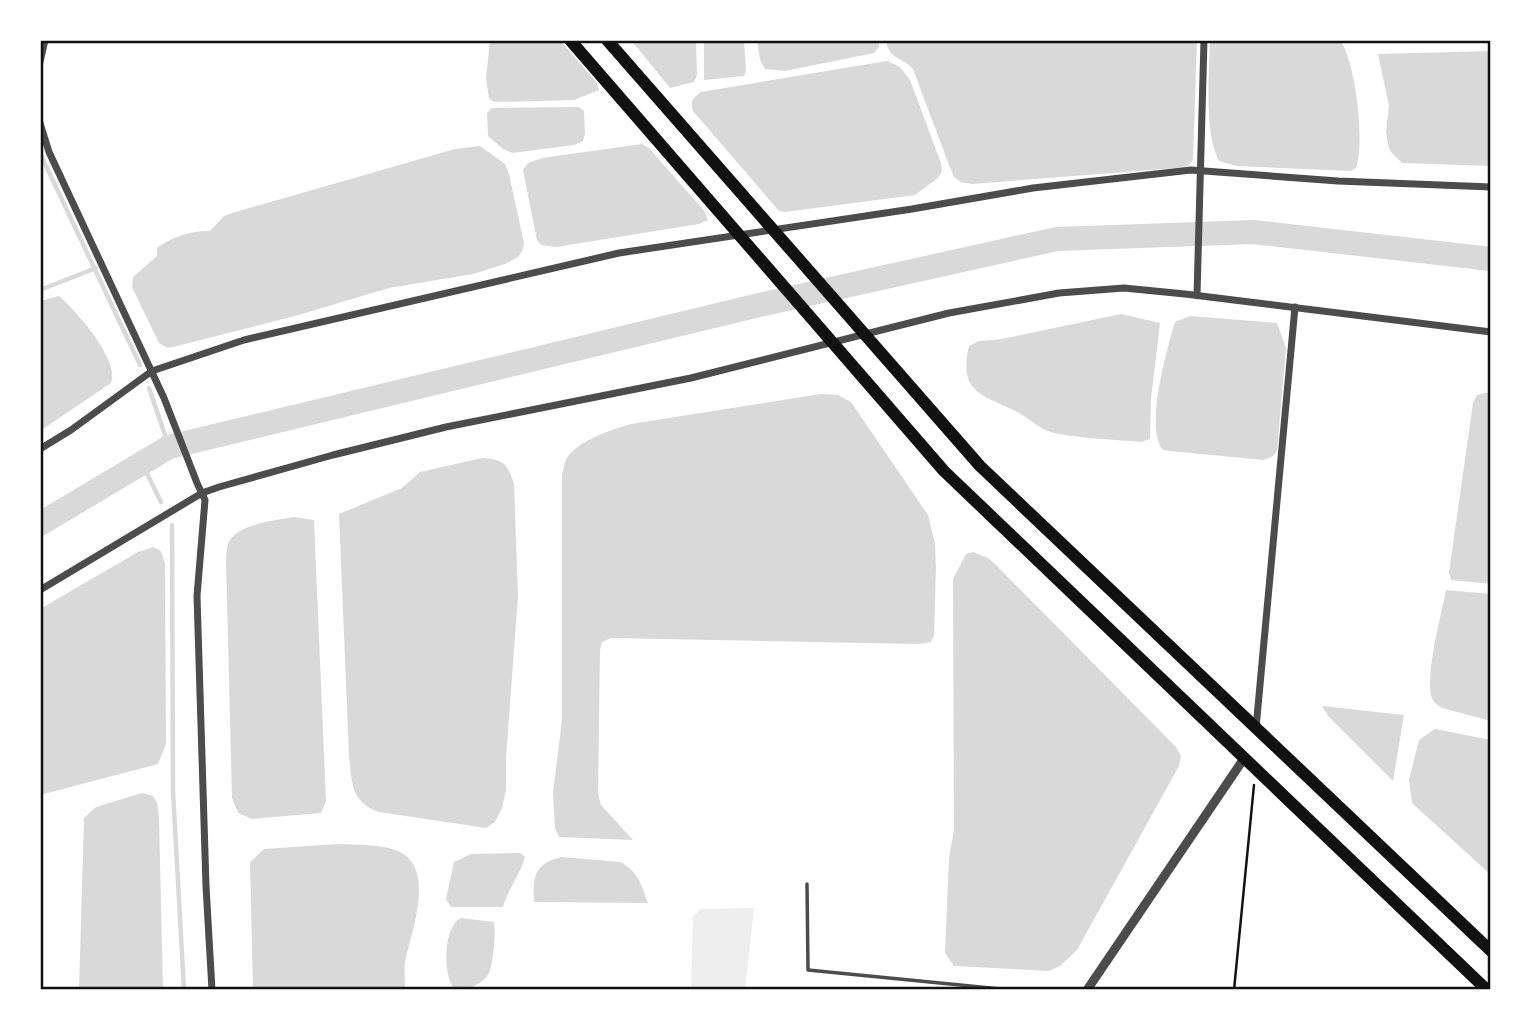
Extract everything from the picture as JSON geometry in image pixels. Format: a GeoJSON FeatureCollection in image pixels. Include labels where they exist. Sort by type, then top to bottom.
{"type":"FeatureCollection","features":[{"type":"Feature","properties":{"kind":"main road"},"geometry":{"type":"LineString","coordinates":[[570,40],[944,471],[1487,990]]}},
{"type":"Feature","properties":{"kind":"main road"},"geometry":{"type":"LineString","coordinates":[[607,40],[980,466],[1491,951]]}},
{"type":"Feature","properties":{"kind":"street"},"geometry":{"type":"LineString","coordinates":[[40,62],[45,40]]}},
{"type":"Feature","properties":{"kind":"street"},"geometry":{"type":"LineString","coordinates":[[1196,295],[1204,40]]}},
{"type":"Feature","properties":{"kind":"street"},"geometry":{"type":"LineString","coordinates":[[40,123],[49,152],[152,371],[205,500],[206,514],[197,596],[212,990]]}},
{"type":"Feature","properties":{"kind":"street"},"geometry":{"type":"LineString","coordinates":[[40,449],[71,430],[152,371],[244,340],[619,253],[1033,188],[1200,171],[1338,181],[1491,187]]}},
{"type":"Feature","properties":{"kind":"street"},"geometry":{"type":"LineString","coordinates":[[40,590],[202,493],[333,455],[446,427],[691,378],[948,313],[1059,293],[1124,288],[1491,332]]}},
{"type":"Feature","properties":{"kind":"street"},"geometry":{"type":"LineString","coordinates":[[1256,728],[1295,307]]}},
{"type":"Feature","properties":{"kind":"street"},"geometry":{"type":"LineString","coordinates":[[1087,990],[1245,757]]}},
{"type":"Feature","properties":{"kind":"lane"},"geometry":{"type":"LineString","coordinates":[[807,884],[808,970],[1011,990]]}},
{"type":"Feature","properties":{"kind":"path"},"geometry":{"type":"LineString","coordinates":[[1234,990],[1256,768]]}},
{"type":"Feature","properties":{"kind":"shaded area"},"geometry":{"type":"Polygon","coordinates":[[[490,40],[560,40],[597,83],[599,90],[574,100],[494,102],[489,99],[486,78],[490,40]]]}},
{"type":"Feature","properties":{"kind":"shaded area"},"geometry":{"type":"Polygon","coordinates":[[[631,40],[696,40],[697,75],[694,82],[670,88],[631,40]]]}},
{"type":"Feature","properties":{"kind":"shaded area"},"geometry":{"type":"Polygon","coordinates":[[[704,40],[744,40],[744,76],[704,80],[704,40]]]}},
{"type":"Feature","properties":{"kind":"shaded area"},"geometry":{"type":"Polygon","coordinates":[[[757,40],[878,40],[879,47],[874,53],[785,71],[765,69],[760,60],[757,40]]]}},
{"type":"Feature","properties":{"kind":"shaded area"},"geometry":{"type":"Polygon","coordinates":[[[886,40],[1197,40],[1193,160],[1188,166],[1177,168],[972,184],[961,182],[954,177],[913,69],[890,51],[886,40]]]}},
{"type":"Feature","properties":{"kind":"shaded area"},"geometry":{"type":"Polygon","coordinates":[[[1210,40],[1340,40],[1351,66],[1357,103],[1360,140],[1356,168],[1351,171],[1237,166],[1219,161],[1209,119],[1210,40]]]}},
{"type":"Feature","properties":{"kind":"shaded area"},"geometry":{"type":"Polygon","coordinates":[[[1491,51],[1491,166],[1402,163],[1388,145],[1386,131],[1389,106],[1378,54],[1491,51]]]}},
{"type":"Feature","properties":{"kind":"shaded area"},"geometry":{"type":"Polygon","coordinates":[[[887,61],[900,67],[910,80],[941,163],[942,171],[938,178],[915,195],[779,211],[693,111],[693,100],[701,92],[887,61]]]}},
{"type":"Feature","properties":{"kind":"shaded area"},"geometry":{"type":"Polygon","coordinates":[[[579,107],[584,111],[585,133],[583,141],[574,145],[512,153],[488,136],[487,113],[492,108],[579,107]]]}},
{"type":"Feature","properties":{"kind":"shaded area"},"geometry":{"type":"Polygon","coordinates":[[[642,144],[649,148],[705,212],[708,220],[699,224],[556,247],[541,245],[537,240],[523,170],[528,163],[542,158],[642,144]]]}},
{"type":"Feature","properties":{"kind":"shaded area"},"geometry":{"type":"Polygon","coordinates":[[[480,146],[505,164],[509,174],[524,243],[518,257],[473,274],[389,288],[295,316],[177,346],[168,348],[159,343],[132,287],[133,277],[157,256],[157,248],[163,244],[189,233],[210,231],[224,216],[232,213],[455,149],[480,146]]]}},
{"type":"Feature","properties":{"kind":"shaded area"},"geometry":{"type":"Polygon","coordinates":[[[59,296],[76,313],[103,349],[112,373],[111,383],[40,431],[40,301],[59,296]]]}},
{"type":"Feature","properties":{"kind":"shaded area"},"geometry":{"type":"Polygon","coordinates":[[[1121,314],[1160,323],[1151,399],[1150,439],[1141,442],[1075,437],[1049,432],[978,392],[967,375],[969,346],[979,341],[1002,339],[1121,314]]]}},
{"type":"Feature","properties":{"kind":"shaded area"},"geometry":{"type":"Polygon","coordinates":[[[1190,316],[1277,323],[1286,348],[1277,451],[1272,457],[1263,460],[1163,450],[1156,425],[1159,388],[1175,322],[1190,316]]]}},
{"type":"Feature","properties":{"kind":"shaded area"},"geometry":{"type":"Polygon","coordinates":[[[1491,393],[1491,584],[1451,580],[1449,572],[1473,403],[1477,395],[1491,393]]]}},
{"type":"Feature","properties":{"kind":"shaded area"},"geometry":{"type":"Polygon","coordinates":[[[821,394],[838,395],[851,402],[928,515],[935,544],[936,569],[934,635],[931,642],[918,644],[611,638],[602,642],[598,793],[601,805],[633,840],[559,837],[555,828],[553,793],[562,720],[562,474],[566,460],[587,441],[631,424],[821,394]]]}},
{"type":"Feature","properties":{"kind":"shaded area"},"geometry":{"type":"Polygon","coordinates":[[[482,458],[504,464],[514,483],[518,596],[506,790],[495,822],[486,828],[379,812],[358,797],[351,775],[349,756],[339,514],[402,488],[420,472],[482,458]]]}},
{"type":"Feature","properties":{"kind":"shaded area"},"geometry":{"type":"Polygon","coordinates":[[[294,517],[314,520],[326,801],[321,813],[252,819],[238,813],[232,798],[227,550],[232,537],[247,527],[294,517]]]}},
{"type":"Feature","properties":{"kind":"shaded area"},"geometry":{"type":"Polygon","coordinates":[[[153,547],[161,551],[165,564],[166,744],[158,764],[40,795],[40,609],[138,552],[153,547]]]}},
{"type":"Feature","properties":{"kind":"shaded area"},"geometry":{"type":"Polygon","coordinates":[[[973,552],[988,558],[997,566],[1176,747],[1181,756],[1179,766],[1077,950],[1060,966],[1049,971],[954,966],[945,953],[949,858],[954,830],[953,579],[966,554],[973,552]]]}},
{"type":"Feature","properties":{"kind":"shaded area"},"geometry":{"type":"Polygon","coordinates":[[[1446,590],[1491,594],[1491,721],[1442,708],[1431,696],[1432,658],[1446,590]]]}},
{"type":"Feature","properties":{"kind":"shaded area"},"geometry":{"type":"Polygon","coordinates":[[[1322,706],[1404,715],[1393,781],[1328,716],[1322,706]]]}},
{"type":"Feature","properties":{"kind":"shaded area"},"geometry":{"type":"Polygon","coordinates":[[[1435,729],[1491,740],[1491,875],[1412,803],[1409,780],[1419,740],[1435,729]]]}},
{"type":"Feature","properties":{"kind":"shaded area"},"geometry":{"type":"Polygon","coordinates":[[[142,793],[153,796],[159,817],[163,990],[79,990],[84,818],[96,807],[142,793]]]}},
{"type":"Feature","properties":{"kind":"shaded area"},"geometry":{"type":"Polygon","coordinates":[[[338,844],[369,845],[398,851],[410,859],[416,871],[418,902],[405,962],[405,990],[253,990],[250,862],[264,849],[338,844]]]}},
{"type":"Feature","properties":{"kind":"shaded area"},"geometry":{"type":"Polygon","coordinates":[[[520,853],[525,857],[503,907],[451,907],[446,899],[454,862],[471,854],[520,853]]]}},
{"type":"Feature","properties":{"kind":"shaded area"},"geometry":{"type":"Polygon","coordinates":[[[561,857],[620,862],[626,865],[635,874],[648,903],[534,902],[535,879],[540,868],[545,863],[561,857]]]}},
{"type":"Feature","properties":{"kind":"shaded area"},"geometry":{"type":"Polygon","coordinates":[[[754,908],[745,990],[691,990],[693,917],[700,909],[754,908]]]}},
{"type":"Feature","properties":{"kind":"shaded area"},"geometry":{"type":"Polygon","coordinates":[[[461,918],[494,922],[494,948],[487,977],[474,986],[455,990],[448,974],[446,952],[451,931],[461,918]]]}},
{"type":"Feature","properties":{"kind":"waterway"},"geometry":{"type":"LineString","coordinates":[[40,153],[140,365]]}},
{"type":"Feature","properties":{"kind":"waterway"},"geometry":{"type":"LineString","coordinates":[[40,524],[169,447],[768,303],[1057,239],[1253,232],[1491,259]]}},
{"type":"Feature","properties":{"kind":"waterway"},"geometry":{"type":"LineString","coordinates":[[40,290],[96,268]]}},
{"type":"Feature","properties":{"kind":"waterway"},"geometry":{"type":"LineString","coordinates":[[149,388],[169,447]]}},
{"type":"Feature","properties":{"kind":"waterway"},"geometry":{"type":"LineString","coordinates":[[142,463],[161,502]]}},
{"type":"Feature","properties":{"kind":"waterway"},"geometry":{"type":"LineString","coordinates":[[172,525],[173,791],[184,990]]}}]}
